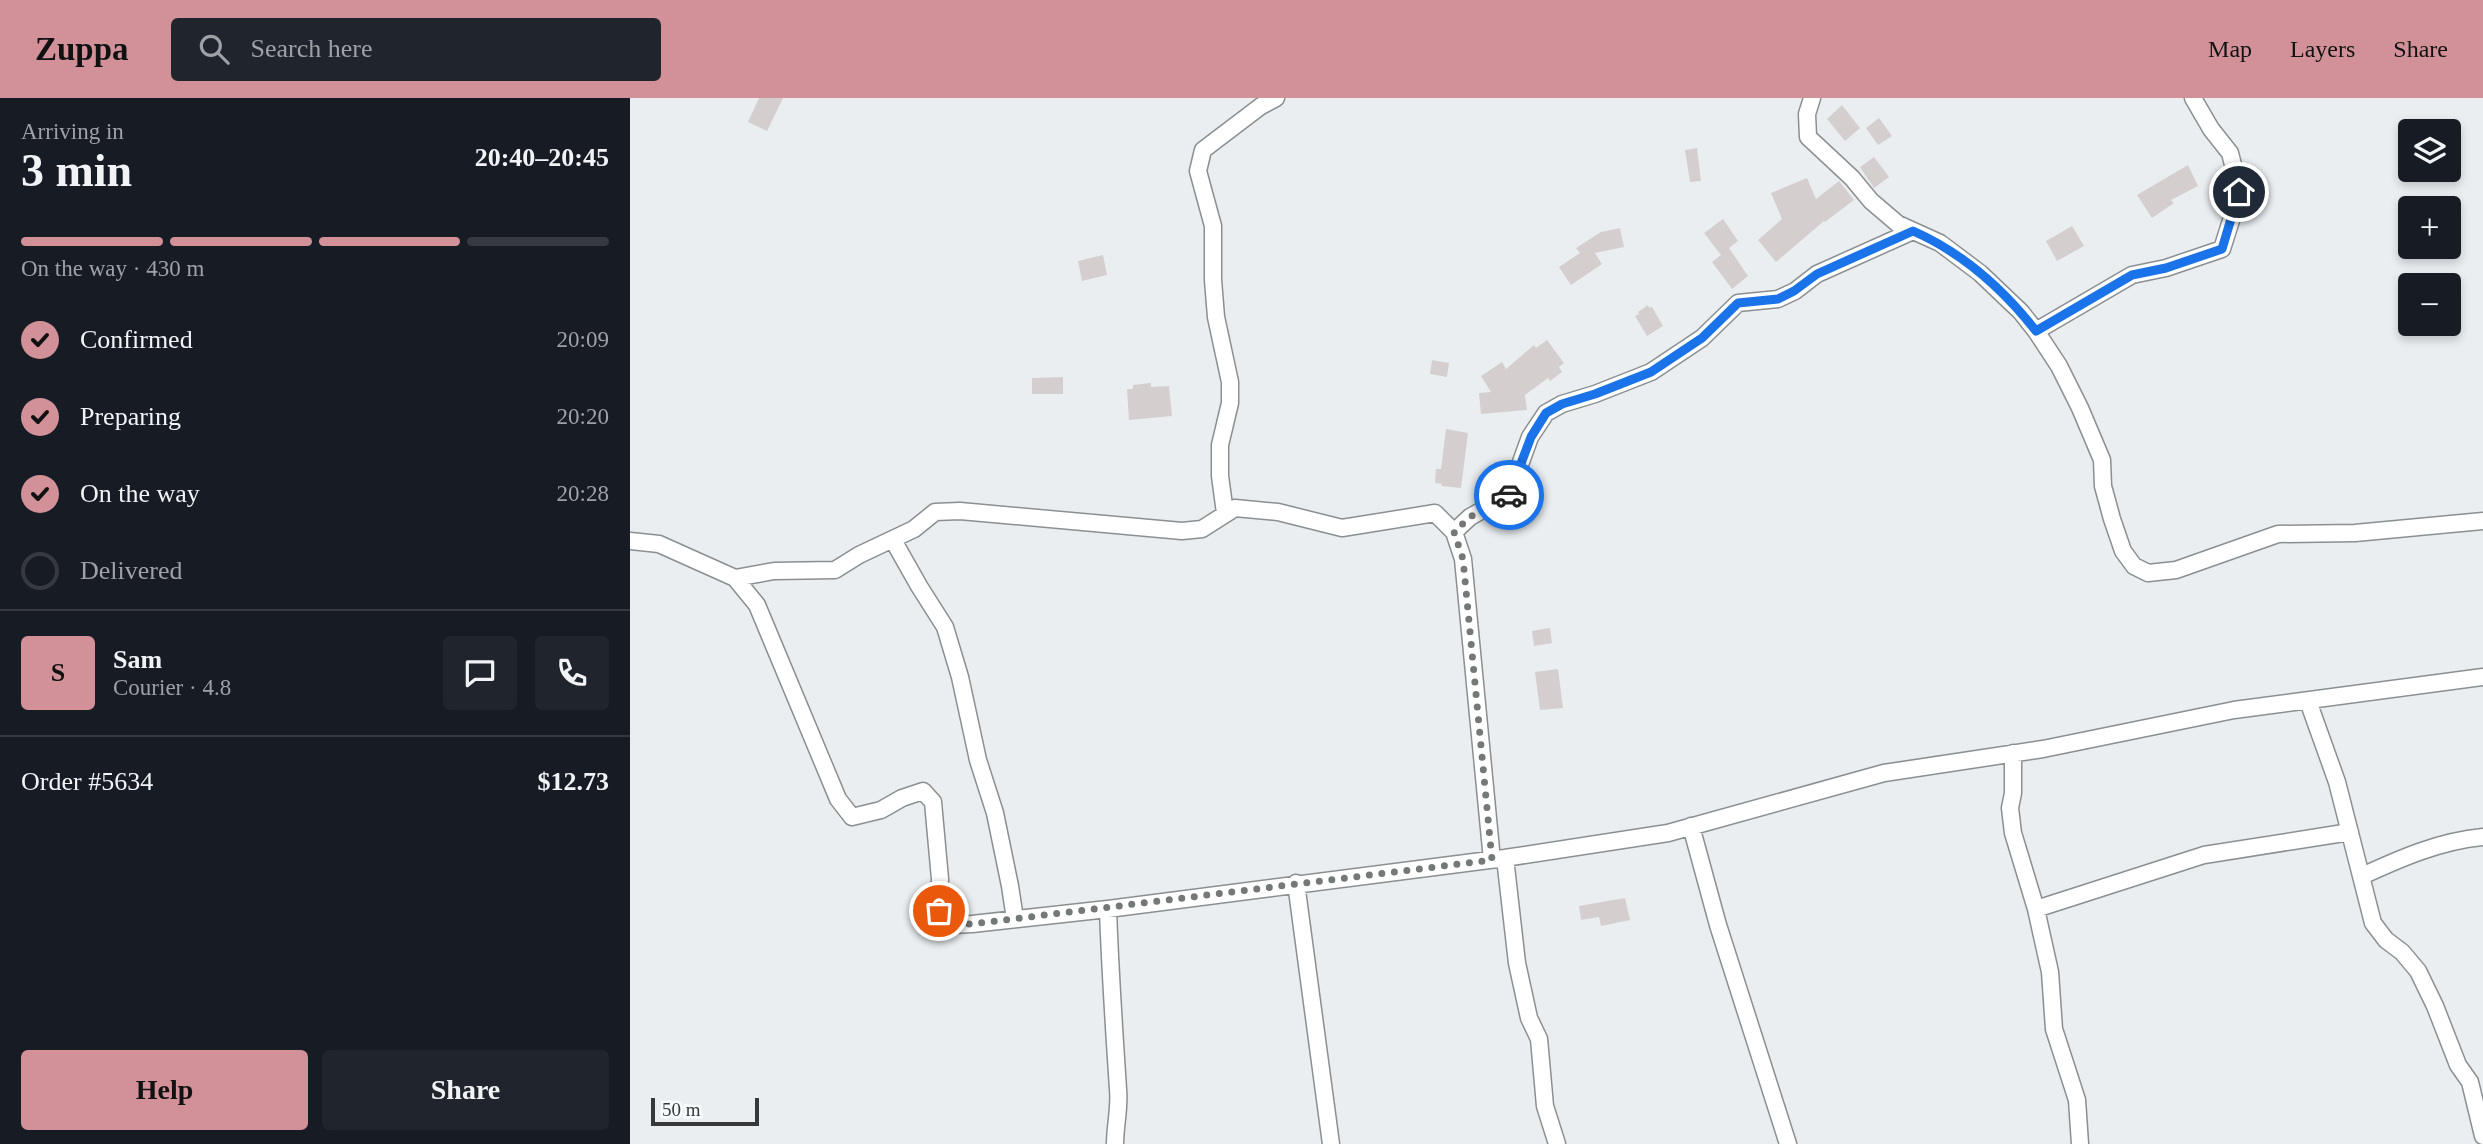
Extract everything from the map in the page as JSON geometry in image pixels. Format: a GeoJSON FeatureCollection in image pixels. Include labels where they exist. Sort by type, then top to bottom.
{"type":"FeatureCollection","features":[{"type":"Feature","properties":{"kind":"street"},"geometry":{"type":"LineString","coordinates":[[1226,513],[1220,476],[1220,445],[1230,402],[1230,382],[1216,317],[1213,226],[1198,171],[1203,150],[1261,106],[1276,98]]}},
{"type":"Feature","properties":{"kind":"street"},"geometry":{"type":"LineString","coordinates":[[1812,98],[1807,114],[1808,137],[1827,157],[1898,224],[1940,243],[1980,273],[2021,312],[2036,331],[2064,376],[2102,460],[2103,486],[2123,551],[2134,566],[2148,573],[2176,570],[2278,534],[2355,533],[2483,521]]}},
{"type":"Feature","properties":{"kind":"street"},"geometry":{"type":"LineString","coordinates":[[2036,331],[2132,275],[2176,265],[2222,249],[2239,192],[2230,153],[2211,129],[2193,98]]}},
{"type":"Feature","properties":{"kind":"street"},"geometry":{"type":"LineString","coordinates":[[1454,532],[1470,517],[1509,495],[1531,437],[1546,413],[1562,404],[1651,372],[1702,338],[1738,303],[1778,299],[1817,274],[1913,231]]}},
{"type":"Feature","properties":{"kind":"street"},"geometry":{"type":"LineString","coordinates":[[735,578],[774,571],[835,570],[859,555],[914,530],[935,512],[960,511],[1182,531],[1202,529],[1235,508],[1278,512],[1342,528],[1435,513],[1454,532],[1463,559],[1499,859],[1528,1018],[1539,1039],[1545,1106],[1557,1144]]}},
{"type":"Feature","properties":{"kind":"street"},"geometry":{"type":"LineString","coordinates":[[893,540],[945,626],[960,677],[978,760],[995,813],[1015,919]]}},
{"type":"Feature","properties":{"kind":"street"},"geometry":{"type":"LineString","coordinates":[[630,541],[659,544],[735,578],[757,605],[838,799],[852,817],[881,810],[902,798],[923,791],[933,802],[940,879],[939,911],[948,925],[1108,909],[1499,859],[1668,833],[1884,773],[2013,753],[2235,710],[2483,677]]}},
{"type":"Feature","properties":{"kind":"street"},"geometry":{"type":"LineString","coordinates":[[2308,701],[2337,782],[2373,923],[2386,940],[2402,952],[2418,971],[2458,1065],[2470,1082],[2483,1136]]}},
{"type":"Feature","properties":{"kind":"street"},"geometry":{"type":"LineString","coordinates":[[2013,753],[2013,793],[2010,808],[2013,833],[2036,909],[2050,972],[2054,1029],[2077,1100],[2080,1144]]}},
{"type":"Feature","properties":{"kind":"street"},"geometry":{"type":"LineString","coordinates":[[1691,826],[1718,925],[1788,1144]]}},
{"type":"Feature","properties":{"kind":"street"},"geometry":{"type":"LineString","coordinates":[[2036,909],[2204,855],[2350,832]]}},
{"type":"Feature","properties":{"kind":"street"},"geometry":{"type":"LineString","coordinates":[[2362,876],[2409,855],[2460,839],[2483,837]]}},
{"type":"Feature","properties":{"kind":"street"},"geometry":{"type":"LineString","coordinates":[[1296,883],[1331,1144]]}},
{"type":"Feature","properties":{"kind":"street"},"geometry":{"type":"LineString","coordinates":[[1108,909],[1111,1005],[1119,1093],[1115,1144]]}},
{"type":"Feature","properties":{"kind":"building"},"geometry":{"type":"Polygon","coordinates":[[[759,98],[783,98],[767,131],[748,122],[759,98]]]}},
{"type":"Feature","properties":{"kind":"building"},"geometry":{"type":"Polygon","coordinates":[[[1842,105],[1860,128],[1845,141],[1827,119],[1842,105]]]}},
{"type":"Feature","properties":{"kind":"building"},"geometry":{"type":"Polygon","coordinates":[[[1879,118],[1892,136],[1878,145],[1866,128],[1879,118]]]}},
{"type":"Feature","properties":{"kind":"building"},"geometry":{"type":"Polygon","coordinates":[[[1697,148],[1701,181],[1690,182],[1685,150],[1697,148]]]}},
{"type":"Feature","properties":{"kind":"building"},"geometry":{"type":"Polygon","coordinates":[[[1874,157],[1889,177],[1874,188],[1860,167],[1874,157]]]}},
{"type":"Feature","properties":{"kind":"building"},"geometry":{"type":"Polygon","coordinates":[[[2188,165],[2198,186],[2171,200],[2174,203],[2152,218],[2137,195],[2188,165]]]}},
{"type":"Feature","properties":{"kind":"building"},"geometry":{"type":"Polygon","coordinates":[[[1807,178],[1816,199],[1839,181],[1854,200],[1824,221],[1776,262],[1758,240],[1782,219],[1771,193],[1807,178]]]}},
{"type":"Feature","properties":{"kind":"building"},"geometry":{"type":"Polygon","coordinates":[[[1723,219],[1738,241],[1729,248],[1748,276],[1732,289],[1712,262],[1721,255],[1704,233],[1723,219]]]}},
{"type":"Feature","properties":{"kind":"building"},"geometry":{"type":"Polygon","coordinates":[[[2072,226],[2084,246],[2057,261],[2046,241],[2072,226]]]}},
{"type":"Feature","properties":{"kind":"building"},"geometry":{"type":"Polygon","coordinates":[[[1620,228],[1624,247],[1595,253],[1602,264],[1571,285],[1559,267],[1580,253],[1576,248],[1601,232],[1620,228]]]}},
{"type":"Feature","properties":{"kind":"building"},"geometry":{"type":"Polygon","coordinates":[[[1103,255],[1107,275],[1082,281],[1078,261],[1103,255]]]}},
{"type":"Feature","properties":{"kind":"building"},"geometry":{"type":"Polygon","coordinates":[[[1648,305],[1663,326],[1647,336],[1635,316],[1648,305]]]}},
{"type":"Feature","properties":{"kind":"building"},"geometry":{"type":"Polygon","coordinates":[[[1547,340],[1564,363],[1559,367],[1562,372],[1550,381],[1548,378],[1525,395],[1527,410],[1481,414],[1479,393],[1491,392],[1481,376],[1502,362],[1506,369],[1534,345],[1536,348],[1547,340]]]}},
{"type":"Feature","properties":{"kind":"building"},"geometry":{"type":"Polygon","coordinates":[[[1432,360],[1449,363],[1447,377],[1430,374],[1432,360]]]}},
{"type":"Feature","properties":{"kind":"building"},"geometry":{"type":"Polygon","coordinates":[[[1063,377],[1063,394],[1032,394],[1032,378],[1063,377]]]}},
{"type":"Feature","properties":{"kind":"building"},"geometry":{"type":"Polygon","coordinates":[[[1151,383],[1151,387],[1169,386],[1172,416],[1129,420],[1127,389],[1133,389],[1133,385],[1151,383]]]}},
{"type":"Feature","properties":{"kind":"building"},"geometry":{"type":"Polygon","coordinates":[[[1446,429],[1468,433],[1461,488],[1435,483],[1436,469],[1441,469],[1446,429]]]}},
{"type":"Feature","properties":{"kind":"building"},"geometry":{"type":"Polygon","coordinates":[[[1550,628],[1552,643],[1534,646],[1532,631],[1550,628]]]}},
{"type":"Feature","properties":{"kind":"building"},"geometry":{"type":"Polygon","coordinates":[[[1558,669],[1563,708],[1540,710],[1535,672],[1558,669]]]}},
{"type":"Feature","properties":{"kind":"building"},"geometry":{"type":"Polygon","coordinates":[[[1625,898],[1630,920],[1601,926],[1599,917],[1581,920],[1579,906],[1625,898]]]}},
{"type":"Feature","properties":{"kind":"way so far"},"geometry":{"type":"LineString","coordinates":[[939,911],[948,925],[972,924],[1492,860],[1463,559],[1454,532],[1470,517],[1509,495]]}},
{"type":"Feature","properties":{"kind":"route"},"geometry":{"type":"LineString","coordinates":[[1509,495],[1531,437],[1546,413],[1562,404],[1651,372],[1702,338],[1738,303],[1778,299],[1817,274],[1913,231],[1940,243],[1980,273],[2021,312],[2036,331],[2132,275],[2195,260],[2222,249],[2239,192]]}}]}
